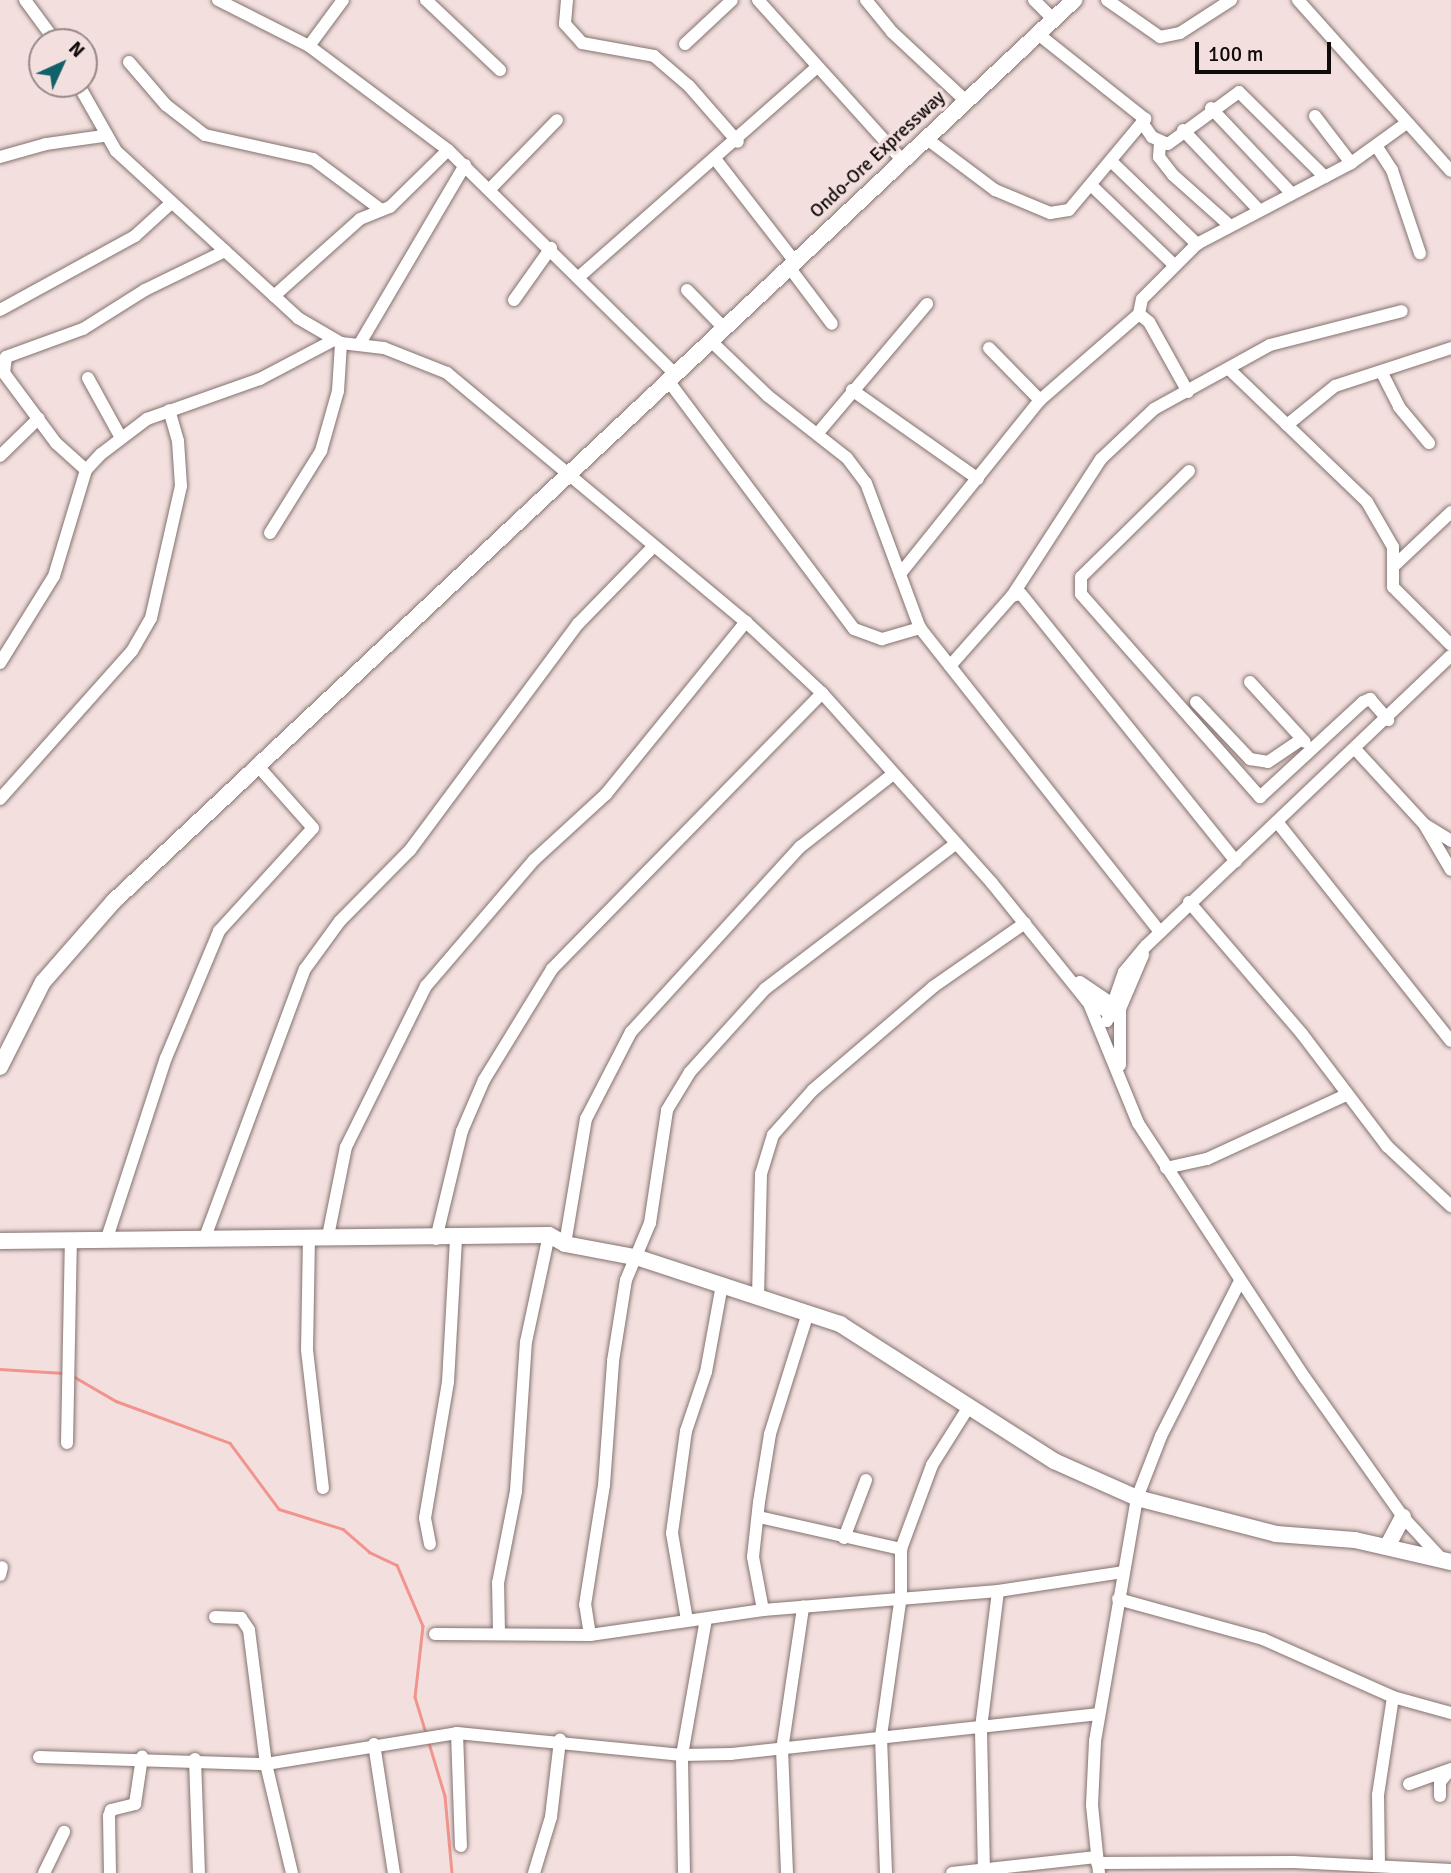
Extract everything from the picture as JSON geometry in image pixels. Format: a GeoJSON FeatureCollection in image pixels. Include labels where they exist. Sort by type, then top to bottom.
{"type":"FeatureCollection","features":[{"type":"Feature","properties":{"kind":"main road","name":"Ondo-Ore Expressway"},"geometry":{"type":"LineString","coordinates":[[0,1067],[29,1006],[58,961],[122,893],[1074,0]]}},
{"type":"Feature","properties":{"kind":"main road"},"geometry":{"type":"LineString","coordinates":[[0,1241],[107,1238],[204,1240],[309,1236],[456,1239],[548,1235],[565,1244],[639,1258],[840,1324],[1054,1461],[1137,1498],[1276,1534],[1388,1545],[1445,1559]]}},
{"type":"Feature","properties":{"kind":"main road"},"geometry":{"type":"LineString","coordinates":[[1388,1545],[1403,1517]]}},
{"type":"Feature","properties":{"kind":"street"},"geometry":{"type":"LineString","coordinates":[[218,0],[309,46],[448,150],[580,276],[673,379],[854,629],[882,639],[920,628]]}},
{"type":"Feature","properties":{"kind":"street"},"geometry":{"type":"LineString","coordinates":[[309,46],[343,0]]}},
{"type":"Feature","properties":{"kind":"street"},"geometry":{"type":"LineString","coordinates":[[426,0],[500,70]]}},
{"type":"Feature","properties":{"kind":"street"},"geometry":{"type":"LineString","coordinates":[[567,0],[565,24],[582,43],[654,56],[689,86],[738,142]]}},
{"type":"Feature","properties":{"kind":"street"},"geometry":{"type":"LineString","coordinates":[[685,44],[732,0]]}},
{"type":"Feature","properties":{"kind":"street"},"geometry":{"type":"LineString","coordinates":[[758,0],[903,161]]}},
{"type":"Feature","properties":{"kind":"street"},"geometry":{"type":"LineString","coordinates":[[866,0],[891,32],[967,102]]}},
{"type":"Feature","properties":{"kind":"street"},"geometry":{"type":"LineString","coordinates":[[1034,0],[1053,19]]}},
{"type":"Feature","properties":{"kind":"street"},"geometry":{"type":"LineString","coordinates":[[1107,0],[1160,37],[1180,33],[1231,0]]}},
{"type":"Feature","properties":{"kind":"street"},"geometry":{"type":"LineString","coordinates":[[1298,0],[1405,124],[1451,171]]}},
{"type":"Feature","properties":{"kind":"street"},"geometry":{"type":"LineString","coordinates":[[33,3],[47,28]]}},
{"type":"Feature","properties":{"kind":"street"},"geometry":{"type":"LineString","coordinates":[[927,139],[995,190],[1050,212],[1069,210],[1143,124],[1144,113],[1038,34]]}},
{"type":"Feature","properties":{"kind":"street"},"geometry":{"type":"LineString","coordinates":[[129,62],[166,105],[205,135],[313,159],[380,209]]}},
{"type":"Feature","properties":{"kind":"street"},"geometry":{"type":"LineString","coordinates":[[580,276],[738,142],[817,67]]}},
{"type":"Feature","properties":{"kind":"street"},"geometry":{"type":"LineString","coordinates":[[1143,124],[1160,143],[1168,144],[1229,95],[1249,97],[1325,177]]}},
{"type":"Feature","properties":{"kind":"street"},"geometry":{"type":"LineString","coordinates":[[85,98],[104,136],[170,204],[274,296],[337,342],[417,358],[447,373],[652,548],[746,622],[822,692],[1026,923],[1057,967],[1088,996],[1114,1011]]}},
{"type":"Feature","properties":{"kind":"street"},"geometry":{"type":"LineString","coordinates":[[1211,108],[1291,193]]}},
{"type":"Feature","properties":{"kind":"street"},"geometry":{"type":"LineString","coordinates":[[1315,116],[1351,163]]}},
{"type":"Feature","properties":{"kind":"street"},"geometry":{"type":"LineString","coordinates":[[490,189],[557,120]]}},
{"type":"Feature","properties":{"kind":"street"},"geometry":{"type":"LineString","coordinates":[[900,574],[1040,400],[1139,314],[1142,299],[1197,244],[1257,208],[1351,163],[1377,147],[1405,124]]}},
{"type":"Feature","properties":{"kind":"street"},"geometry":{"type":"LineString","coordinates":[[1183,130],[1257,208]]}},
{"type":"Feature","properties":{"kind":"street"},"geometry":{"type":"LineString","coordinates":[[0,157],[46,144],[104,136]]}},
{"type":"Feature","properties":{"kind":"street"},"geometry":{"type":"LineString","coordinates":[[1160,143],[1159,157],[1173,175],[1227,224]]}},
{"type":"Feature","properties":{"kind":"street"},"geometry":{"type":"LineString","coordinates":[[1377,147],[1396,180],[1420,253]]}},
{"type":"Feature","properties":{"kind":"street"},"geometry":{"type":"LineString","coordinates":[[274,296],[360,219],[390,207],[448,150]]}},
{"type":"Feature","properties":{"kind":"street"},"geometry":{"type":"LineString","coordinates":[[716,160],[832,324]]}},
{"type":"Feature","properties":{"kind":"street"},"geometry":{"type":"LineString","coordinates":[[1111,161],[1197,244]]}},
{"type":"Feature","properties":{"kind":"street"},"geometry":{"type":"LineString","coordinates":[[359,345],[465,165]]}},
{"type":"Feature","properties":{"kind":"street"},"geometry":{"type":"LineString","coordinates":[[1091,185],[1174,265]]}},
{"type":"Feature","properties":{"kind":"street"},"geometry":{"type":"LineString","coordinates":[[0,310],[135,236],[170,204]]}},
{"type":"Feature","properties":{"kind":"street"},"geometry":{"type":"LineString","coordinates":[[513,300],[551,248]]}},
{"type":"Feature","properties":{"kind":"street"},"geometry":{"type":"LineString","coordinates":[[86,470],[55,443],[4,373],[6,357],[83,329],[145,290],[225,251]]}},
{"type":"Feature","properties":{"kind":"street"},"geometry":{"type":"LineString","coordinates":[[687,290],[724,328]]}},
{"type":"Feature","properties":{"kind":"street"},"geometry":{"type":"LineString","coordinates":[[818,433],[927,304]]}},
{"type":"Feature","properties":{"kind":"street"},"geometry":{"type":"LineString","coordinates":[[950,666],[1012,596],[1101,459],[1134,425],[1270,345],[1402,311]]}},
{"type":"Feature","properties":{"kind":"street"},"geometry":{"type":"LineString","coordinates":[[1139,314],[1149,322],[1188,392]]}},
{"type":"Feature","properties":{"kind":"street"},"geometry":{"type":"LineString","coordinates":[[0,663],[54,576],[86,470],[120,436],[169,410],[260,379],[337,342]]}},
{"type":"Feature","properties":{"kind":"street"},"geometry":{"type":"LineString","coordinates":[[270,533],[321,451],[338,391],[337,342]]}},
{"type":"Feature","properties":{"kind":"street"},"geometry":{"type":"LineString","coordinates":[[712,342],[768,396],[818,433],[866,483],[920,628],[1160,932]]}},
{"type":"Feature","properties":{"kind":"street"},"geometry":{"type":"LineString","coordinates":[[989,348],[1040,400]]}},
{"type":"Feature","properties":{"kind":"street"},"geometry":{"type":"LineString","coordinates":[[1287,425],[1335,386],[1382,373],[1451,348]]}},
{"type":"Feature","properties":{"kind":"street"},"geometry":{"type":"LineString","coordinates":[[1230,370],[1367,502],[1393,547],[1393,587],[1451,645]]}},
{"type":"Feature","properties":{"kind":"street"},"geometry":{"type":"LineString","coordinates":[[1382,373],[1399,407],[1429,443]]}},
{"type":"Feature","properties":{"kind":"street"},"geometry":{"type":"LineString","coordinates":[[89,378],[120,436]]}},
{"type":"Feature","properties":{"kind":"street"},"geometry":{"type":"LineString","coordinates":[[852,390],[978,479]]}},
{"type":"Feature","properties":{"kind":"street"},"geometry":{"type":"LineString","coordinates":[[0,799],[132,651],[152,618],[181,485],[178,441],[169,410]]}},
{"type":"Feature","properties":{"kind":"street"},"geometry":{"type":"LineString","coordinates":[[0,456],[38,418]]}},
{"type":"Feature","properties":{"kind":"street"},"geometry":{"type":"LineString","coordinates":[[1189,471],[1081,577],[1081,594],[1253,793],[1266,794],[1370,699],[1388,719]]}},
{"type":"Feature","properties":{"kind":"street"},"geometry":{"type":"LineString","coordinates":[[1395,565],[1451,512]]}},
{"type":"Feature","properties":{"kind":"street"},"geometry":{"type":"LineString","coordinates":[[204,1240],[304,969],[340,921],[410,850],[578,624],[652,548]]}},
{"type":"Feature","properties":{"kind":"street"},"geometry":{"type":"LineString","coordinates":[[1012,596],[1026,597],[1236,861]]}},
{"type":"Feature","properties":{"kind":"street"},"geometry":{"type":"LineString","coordinates":[[328,1236],[346,1147],[426,986],[534,860],[606,794],[746,622]]}},
{"type":"Feature","properties":{"kind":"street"},"geometry":{"type":"LineString","coordinates":[[1088,996],[1104,988],[1124,972],[1189,902],[1356,750],[1451,656]]}},
{"type":"Feature","properties":{"kind":"street"},"geometry":{"type":"LineString","coordinates":[[1250,682],[1312,750]]}},
{"type":"Feature","properties":{"kind":"street"},"geometry":{"type":"LineString","coordinates":[[436,1239],[463,1131],[484,1080],[552,970],[822,692]]}},
{"type":"Feature","properties":{"kind":"street"},"geometry":{"type":"LineString","coordinates":[[1196,702],[1250,759],[1269,762],[1302,738]]}},
{"type":"Feature","properties":{"kind":"street"},"geometry":{"type":"LineString","coordinates":[[1356,750],[1424,824],[1451,870]]}},
{"type":"Feature","properties":{"kind":"street"},"geometry":{"type":"LineString","coordinates":[[107,1238],[166,1058],[219,931],[313,828],[258,766]]}},
{"type":"Feature","properties":{"kind":"street"},"geometry":{"type":"LineString","coordinates":[[565,1244],[586,1119],[631,1032],[800,847],[893,774]]}},
{"type":"Feature","properties":{"kind":"street"},"geometry":{"type":"LineString","coordinates":[[1278,823],[1451,1041]]}},
{"type":"Feature","properties":{"kind":"street"},"geometry":{"type":"LineString","coordinates":[[1424,824],[1451,841]]}},
{"type":"Feature","properties":{"kind":"street"},"geometry":{"type":"LineString","coordinates":[[590,1635],[585,1605],[603,1494],[613,1361],[626,1280],[639,1258],[657,1191],[667,1110],[691,1072],[765,989],[954,844]]}},
{"type":"Feature","properties":{"kind":"street"},"geometry":{"type":"LineString","coordinates":[[1189,902],[1387,1146],[1451,1206]]}},
{"type":"Feature","properties":{"kind":"street"},"geometry":{"type":"LineString","coordinates":[[758,1297],[761,1174],[773,1135],[856,1052],[974,956],[1026,923]]}},
{"type":"Feature","properties":{"kind":"street"},"geometry":{"type":"LineString","coordinates":[[1120,1072],[1114,1011],[1147,945]]}},
{"type":"Feature","properties":{"kind":"street"},"geometry":{"type":"LineString","coordinates":[[1112,1053],[1114,1011],[1124,972]]}},
{"type":"Feature","properties":{"kind":"street"},"geometry":{"type":"LineString","coordinates":[[1088,996],[1138,1123],[1166,1168],[1403,1517],[1445,1559]]}},
{"type":"Feature","properties":{"kind":"street"},"geometry":{"type":"LineString","coordinates":[[1166,1168],[1207,1159],[1346,1095]]}},
{"type":"Feature","properties":{"kind":"street"},"geometry":{"type":"LineString","coordinates":[[499,1633],[498,1583],[516,1491],[526,1342],[548,1235]]}},
{"type":"Feature","properties":{"kind":"street"},"geometry":{"type":"LineString","coordinates":[[309,1236],[307,1350],[323,1488]]}},
{"type":"Feature","properties":{"kind":"street"},"geometry":{"type":"LineString","coordinates":[[67,1443],[72,1378],[71,1239]]}},
{"type":"Feature","properties":{"kind":"street"},"geometry":{"type":"LineString","coordinates":[[430,1544],[425,1518],[448,1382],[456,1239]]}},
{"type":"Feature","properties":{"kind":"street"},"geometry":{"type":"LineString","coordinates":[[1097,1864],[1092,1770],[1098,1714],[1137,1498],[1161,1436],[1241,1281]]}},
{"type":"Feature","properties":{"kind":"street"},"geometry":{"type":"LineString","coordinates":[[687,1620],[672,1533],[686,1431],[706,1372],[722,1285]]}},
{"type":"Feature","properties":{"kind":"street"},"geometry":{"type":"LineString","coordinates":[[763,1610],[753,1557],[771,1434],[807,1313]]}},
{"type":"Feature","properties":{"kind":"street"},"geometry":{"type":"LineString","coordinates":[[886,1873],[881,1736],[901,1596],[901,1549],[932,1465],[968,1408]]}},
{"type":"Feature","properties":{"kind":"street"},"geometry":{"type":"LineString","coordinates":[[844,1538],[866,1480]]}},
{"type":"Feature","properties":{"kind":"street"},"geometry":{"type":"LineString","coordinates":[[759,1517],[901,1549]]}},
{"type":"Feature","properties":{"kind":"street"},"geometry":{"type":"LineString","coordinates":[[435,1634],[590,1635],[763,1610],[901,1596],[999,1591],[1123,1572]]}},
{"type":"Feature","properties":{"kind":"street"},"geometry":{"type":"LineString","coordinates":[[983,1870],[981,1728],[999,1591]]}},
{"type":"Feature","properties":{"kind":"street"},"geometry":{"type":"LineString","coordinates":[[1118,1599],[1264,1639],[1393,1697],[1451,1713]]}},
{"type":"Feature","properties":{"kind":"street"},"geometry":{"type":"LineString","coordinates":[[787,1873],[782,1750],[803,1607]]}},
{"type":"Feature","properties":{"kind":"street"},"geometry":{"type":"LineString","coordinates":[[215,1617],[241,1618],[248,1630],[266,1763],[292,1873]]}},
{"type":"Feature","properties":{"kind":"street"},"geometry":{"type":"LineString","coordinates":[[684,1873],[682,1755],[706,1619]]}},
{"type":"Feature","properties":{"kind":"street"},"geometry":{"type":"LineString","coordinates":[[1379,1866],[1378,1795],[1393,1697]]}},
{"type":"Feature","properties":{"kind":"street"},"geometry":{"type":"LineString","coordinates":[[39,1757],[142,1757],[266,1763],[457,1733],[560,1740],[682,1755],[782,1750],[881,1736],[981,1728],[1098,1714]]}},
{"type":"Feature","properties":{"kind":"street"},"geometry":{"type":"LineString","coordinates":[[457,1733],[461,1846]]}},
{"type":"Feature","properties":{"kind":"street"},"geometry":{"type":"LineString","coordinates":[[534,1873],[551,1817],[560,1740]]}},
{"type":"Feature","properties":{"kind":"street"},"geometry":{"type":"LineString","coordinates":[[374,1744],[394,1873]]}},
{"type":"Feature","properties":{"kind":"street"},"geometry":{"type":"LineString","coordinates":[[110,1873],[109,1816],[111,1810],[135,1804],[142,1757]]}},
{"type":"Feature","properties":{"kind":"street"},"geometry":{"type":"LineString","coordinates":[[195,1759],[199,1873]]}},
{"type":"Feature","properties":{"kind":"street"},"geometry":{"type":"LineString","coordinates":[[1409,1784],[1450,1769]]}},
{"type":"Feature","properties":{"kind":"street"},"geometry":{"type":"LineString","coordinates":[[1440,1796],[1440,1782],[1450,1769]]}},
{"type":"Feature","properties":{"kind":"street"},"geometry":{"type":"LineString","coordinates":[[44,1873],[64,1832]]}},
{"type":"Feature","properties":{"kind":"street"},"geometry":{"type":"LineString","coordinates":[[952,1873],[1097,1864],[1379,1866],[1451,1870]]}},
{"type":"Feature","properties":{"kind":"waterway"},"geometry":{"type":"LineString","coordinates":[[0,1369],[63,1373]]}},
{"type":"Feature","properties":{"kind":"waterway"},"geometry":{"type":"LineString","coordinates":[[73,1376],[116,1401],[230,1443],[279,1509],[343,1529],[369,1552],[397,1565],[423,1626],[415,1697],[426,1733]]}},
{"type":"Feature","properties":{"kind":"waterway"},"geometry":{"type":"LineString","coordinates":[[429,1743],[445,1796],[452,1873]]}}]}
